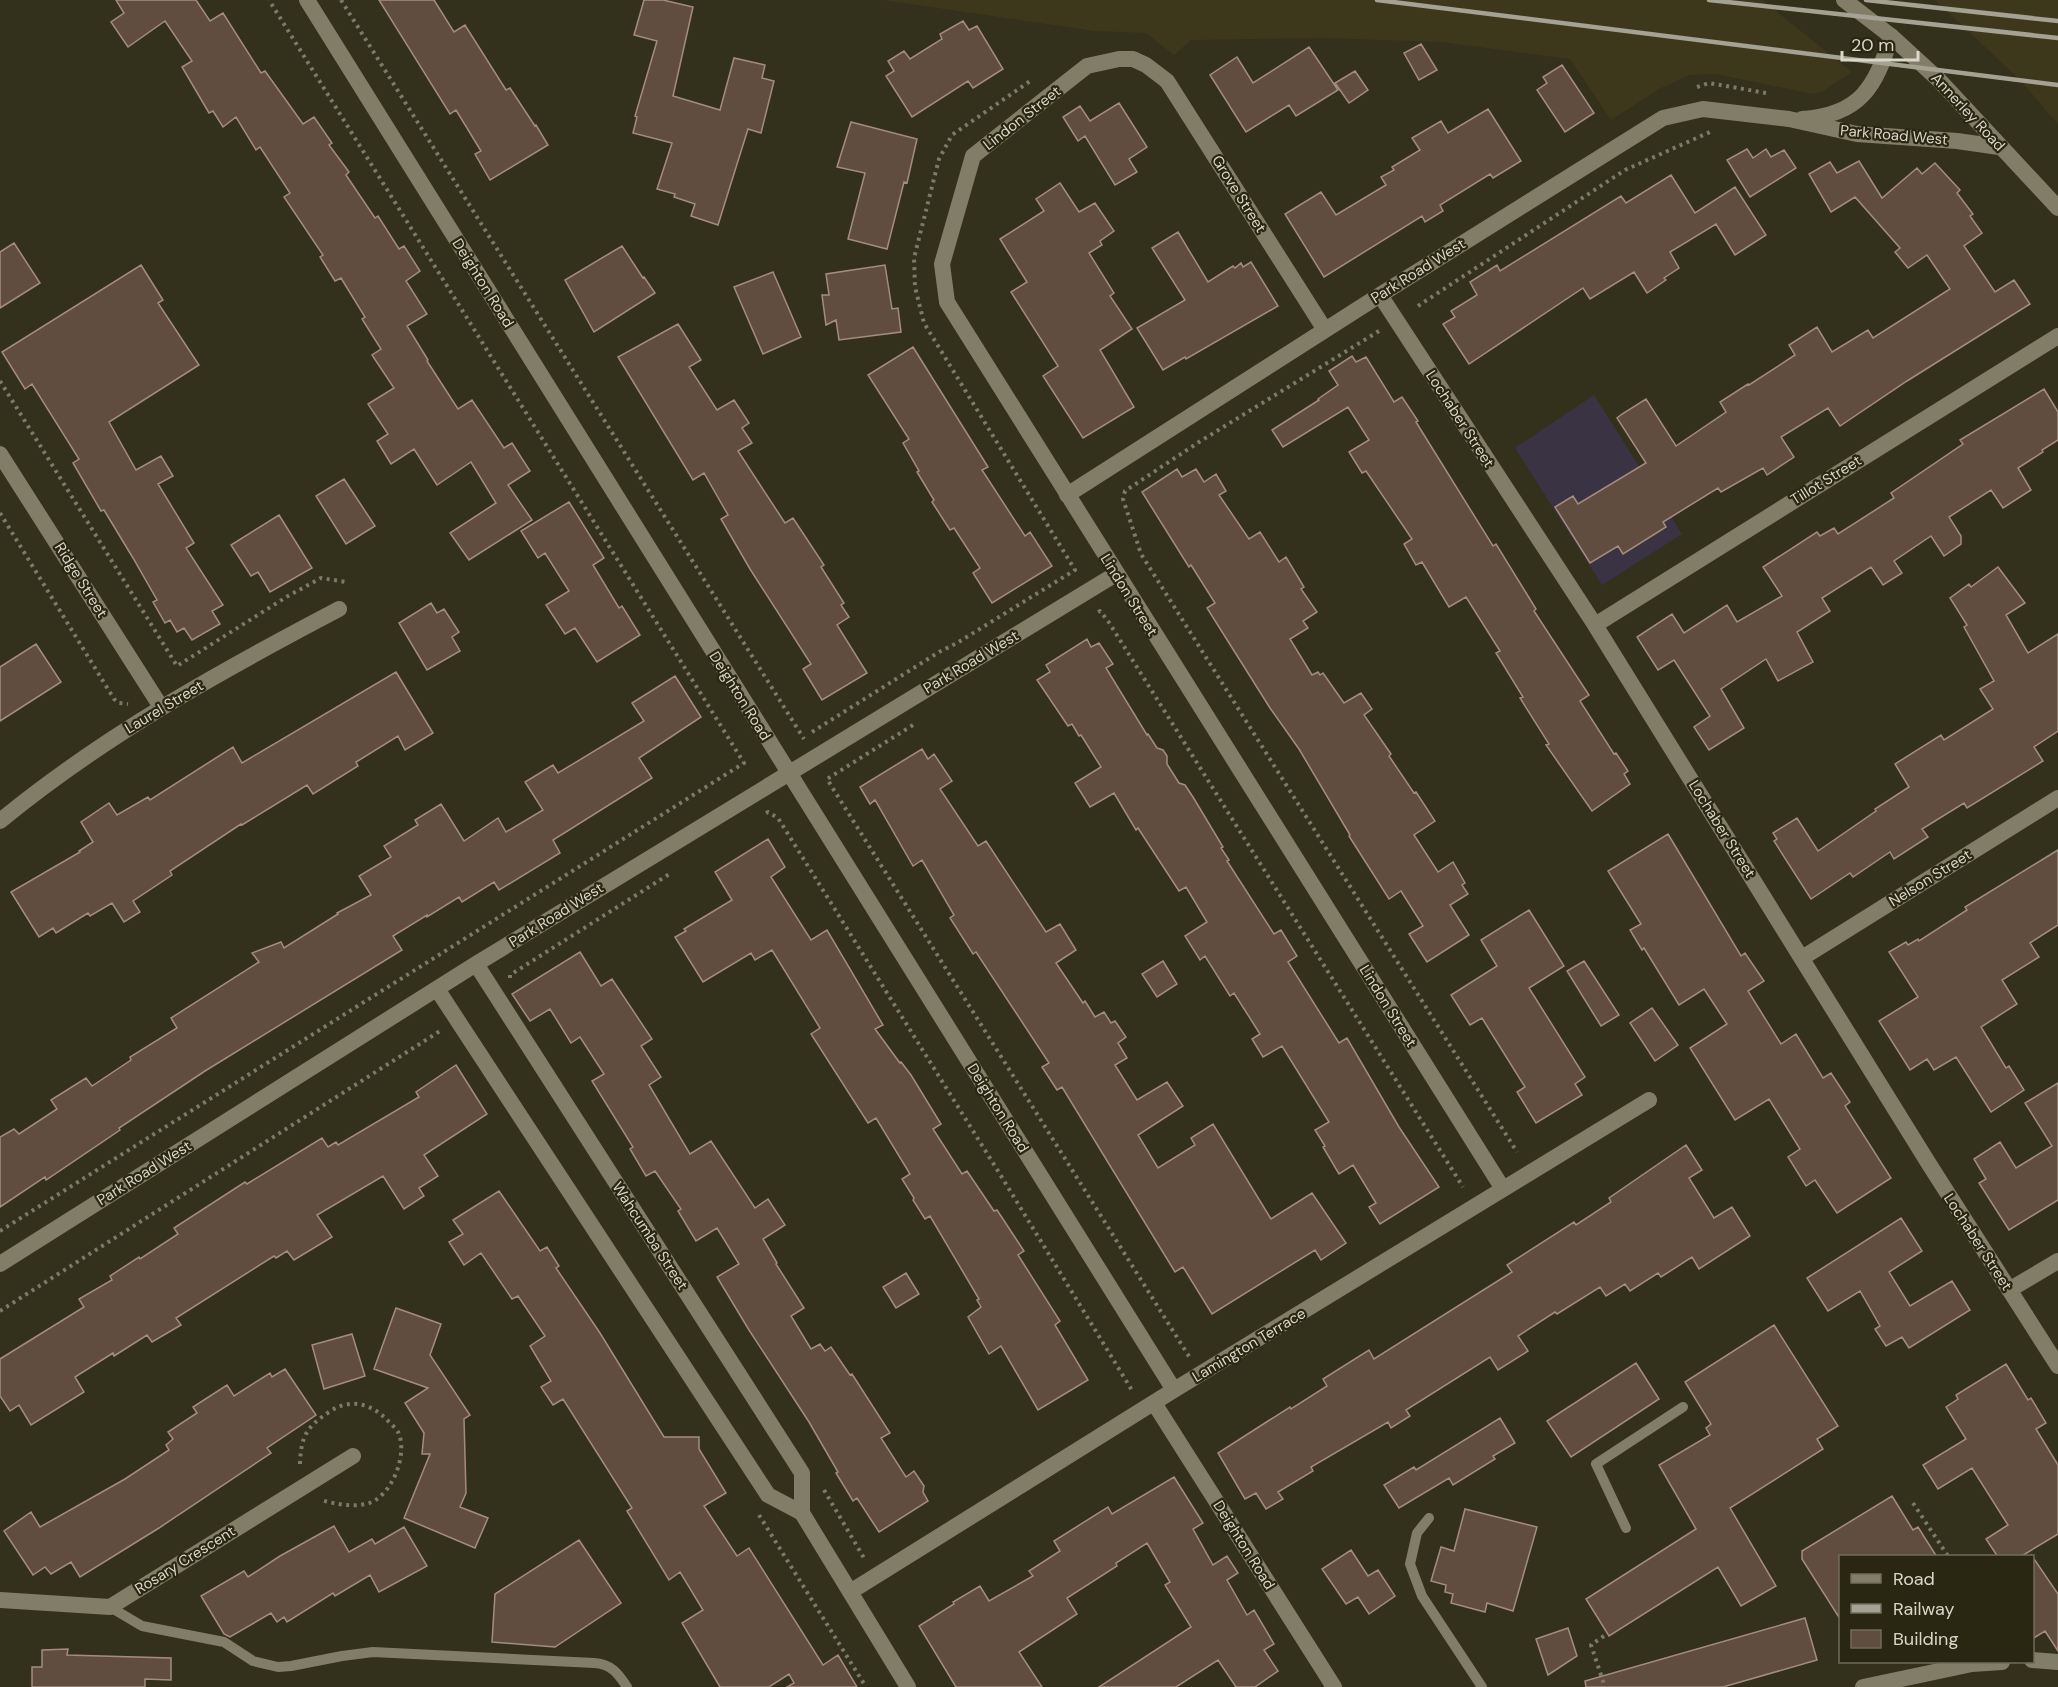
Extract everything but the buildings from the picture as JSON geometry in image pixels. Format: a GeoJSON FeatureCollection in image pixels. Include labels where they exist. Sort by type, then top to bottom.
{"type":"FeatureCollection","features":[{"type":"Feature","properties":{"kind":"street","name":"Deighton Road"},"geometry":{"type":"LineString","coordinates":[[307,0],[1174,1390]]}},
{"type":"Feature","properties":{"kind":"street","name":"Annerley Road"},"geometry":{"type":"LineString","coordinates":[[1844,0],[1891,36],[1938,79],[2058,208]]}},
{"type":"Feature","properties":{"kind":"street","name":"Park Road West"},"geometry":{"type":"LineString","coordinates":[[1789,119],[1826,116],[1845,110],[1857,101],[1878,75],[1891,36]]}},
{"type":"Feature","properties":{"kind":"street","name":"Lindon Street"},"geometry":{"type":"LineString","coordinates":[[1146,65],[1133,59],[1126,59],[1088,66],[973,156],[942,264],[947,302],[1503,1190]]}},
{"type":"Feature","properties":{"kind":"street","name":"Grove Street"},"geometry":{"type":"LineString","coordinates":[[1146,65],[1167,81],[1325,330]]}},
{"type":"Feature","properties":{"kind":"street","name":"Park Road West"},"geometry":{"type":"LineString","coordinates":[[1067,495],[1663,118],[1703,109],[1789,119],[1857,134],[1957,141],[2000,147]]}},
{"type":"Feature","properties":{"kind":"street","name":"Lochaber Street"},"geometry":{"type":"LineString","coordinates":[[1380,295],[1594,625],[1929,1164],[2058,1366]]}},
{"type":"Feature","properties":{"kind":"street","name":"Tillot Street"},"geometry":{"type":"LineString","coordinates":[[1594,625],[2058,336]]}},
{"type":"Feature","properties":{"kind":"street","name":"Ridge Street"},"geometry":{"type":"LineString","coordinates":[[0,454],[161,707]]}},
{"type":"Feature","properties":{"kind":"street","name":"Park Road West"},"geometry":{"type":"LineString","coordinates":[[0,1264],[437,988],[1116,574]]}},
{"type":"Feature","properties":{"kind":"street","name":"Laurel Street"},"geometry":{"type":"LineString","coordinates":[[0,821],[53,778],[161,707],[339,609]]}},
{"type":"Feature","properties":{"kind":"street","name":"Nelson Street"},"geometry":{"type":"LineString","coordinates":[[1802,958],[2058,798]]}},
{"type":"Feature","properties":{"kind":"street","name":"Wahcumba Street"},"geometry":{"type":"LineString","coordinates":[[476,964],[802,1473],[802,1513]]}},
{"type":"Feature","properties":{"kind":"street"},"geometry":{"type":"LineString","coordinates":[[437,988],[768,1495],[802,1513],[908,1687]]}},
{"type":"Feature","properties":{"kind":"street","name":"Lamington Terrace"},"geometry":{"type":"LineString","coordinates":[[850,1592],[1174,1390],[1649,1100]]}},
{"type":"Feature","properties":{"kind":"street"},"geometry":{"type":"LineString","coordinates":[[2009,1290],[2058,1261]]}},
{"type":"Feature","properties":{"kind":"street","name":"Deighton Road"},"geometry":{"type":"LineString","coordinates":[[1154,1403],[1334,1687]]}},
{"type":"Feature","properties":{"kind":"street","name":"Rosary Crescent"},"geometry":{"type":"LineString","coordinates":[[110,1607],[353,1456]]}},
{"type":"Feature","properties":{"kind":"street"},"geometry":{"type":"LineString","coordinates":[[0,1600],[110,1607]]}},
{"type":"Feature","properties":{"kind":"street"},"geometry":{"type":"LineString","coordinates":[[2034,1660],[2058,1662]]}},
{"type":"Feature","properties":{"kind":"street"},"geometry":{"type":"LineString","coordinates":[[1863,1687],[1986,1663]]}},
{"type":"Feature","properties":{"kind":"lane"},"geometry":{"type":"LineString","coordinates":[[1626,1528],[1596,1464],[1683,1407]]}},
{"type":"Feature","properties":{"kind":"lane"},"geometry":{"type":"LineString","coordinates":[[1429,1518],[1417,1533],[1410,1563],[1422,1596],[1482,1687]]}},
{"type":"Feature","properties":{"kind":"lane"},"geometry":{"type":"LineString","coordinates":[[110,1607],[142,1626],[224,1642],[253,1661],[278,1667],[373,1652],[594,1663],[609,1665],[627,1687]]}},
{"type":"Feature","properties":{"kind":"path"},"geometry":{"type":"LineString","coordinates":[[0,1230],[744,763],[269,0]]}},
{"type":"Feature","properties":{"kind":"path"},"geometry":{"type":"LineString","coordinates":[[341,0],[804,739],[939,651],[957,643],[1075,570],[924,323],[915,287],[915,258],[920,236],[939,159],[952,135],[1037,77]]}},
{"type":"Feature","properties":{"kind":"path"},"geometry":{"type":"LineString","coordinates":[[1686,90],[1709,83],[1773,94]]}},
{"type":"Feature","properties":{"kind":"path"},"geometry":{"type":"LineString","coordinates":[[1418,306],[1625,170],[1708,132],[1719,134]]}},
{"type":"Feature","properties":{"kind":"path"},"geometry":{"type":"LineString","coordinates":[[1379,330],[1199,442],[1125,491],[1123,499],[1141,554],[1516,1152]]}},
{"type":"Feature","properties":{"kind":"path"},"geometry":{"type":"LineString","coordinates":[[0,381],[177,666],[288,596],[321,578],[346,582]]}},
{"type":"Feature","properties":{"kind":"path"},"geometry":{"type":"LineString","coordinates":[[0,513],[114,699],[128,705]]}},
{"type":"Feature","properties":{"kind":"path"},"geometry":{"type":"LineString","coordinates":[[1091,615],[1100,611],[1108,621],[1463,1187]]}},
{"type":"Feature","properties":{"kind":"path"},"geometry":{"type":"LineString","coordinates":[[916,723],[828,779],[1190,1358]]}},
{"type":"Feature","properties":{"kind":"path"},"geometry":{"type":"LineString","coordinates":[[760,817],[768,812],[778,818],[1134,1393]]}},
{"type":"Feature","properties":{"kind":"path"},"geometry":{"type":"LineString","coordinates":[[510,975],[679,868]]}},
{"type":"Feature","properties":{"kind":"path"},"geometry":{"type":"LineString","coordinates":[[0,1311],[441,1031]]}},
{"type":"Feature","properties":{"kind":"path"},"geometry":{"type":"LineString","coordinates":[[1913,1503],[1947,1555]]}},
{"type":"Feature","properties":{"kind":"path"},"geometry":{"type":"LineString","coordinates":[[1604,1636],[1591,1645],[1605,1687]]}},
{"type":"Feature","properties":{"kind":"shaded area"},"geometry":{"type":"Polygon","coordinates":[[[883,0],[1762,0],[1852,72],[1823,91],[1813,94],[1716,74],[1690,75],[1659,89],[1611,120],[1570,59],[1441,42],[1325,38],[1191,40],[1174,55],[1146,33],[1094,31],[883,0]]]}},
{"type":"Feature","properties":{"kind":"shaded area"},"geometry":{"type":"Polygon","coordinates":[[[1935,0],[2058,0],[2058,124],[2020,80],[1935,0]]]}},
{"type":"Feature","properties":{"kind":"shaded area"},"geometry":{"type":"Polygon","coordinates":[[[1594,395],[1682,534],[1602,585],[1515,448],[1594,395]]]}},
{"type":"Feature","properties":{"kind":"railway"},"geometry":{"type":"LineString","coordinates":[[1377,0],[2058,85]]}},
{"type":"Feature","properties":{"kind":"railway"},"geometry":{"type":"LineString","coordinates":[[1709,0],[2058,38]]}},
{"type":"Feature","properties":{"kind":"railway"},"geometry":{"type":"LineString","coordinates":[[1866,0],[2058,21]]}}]}
